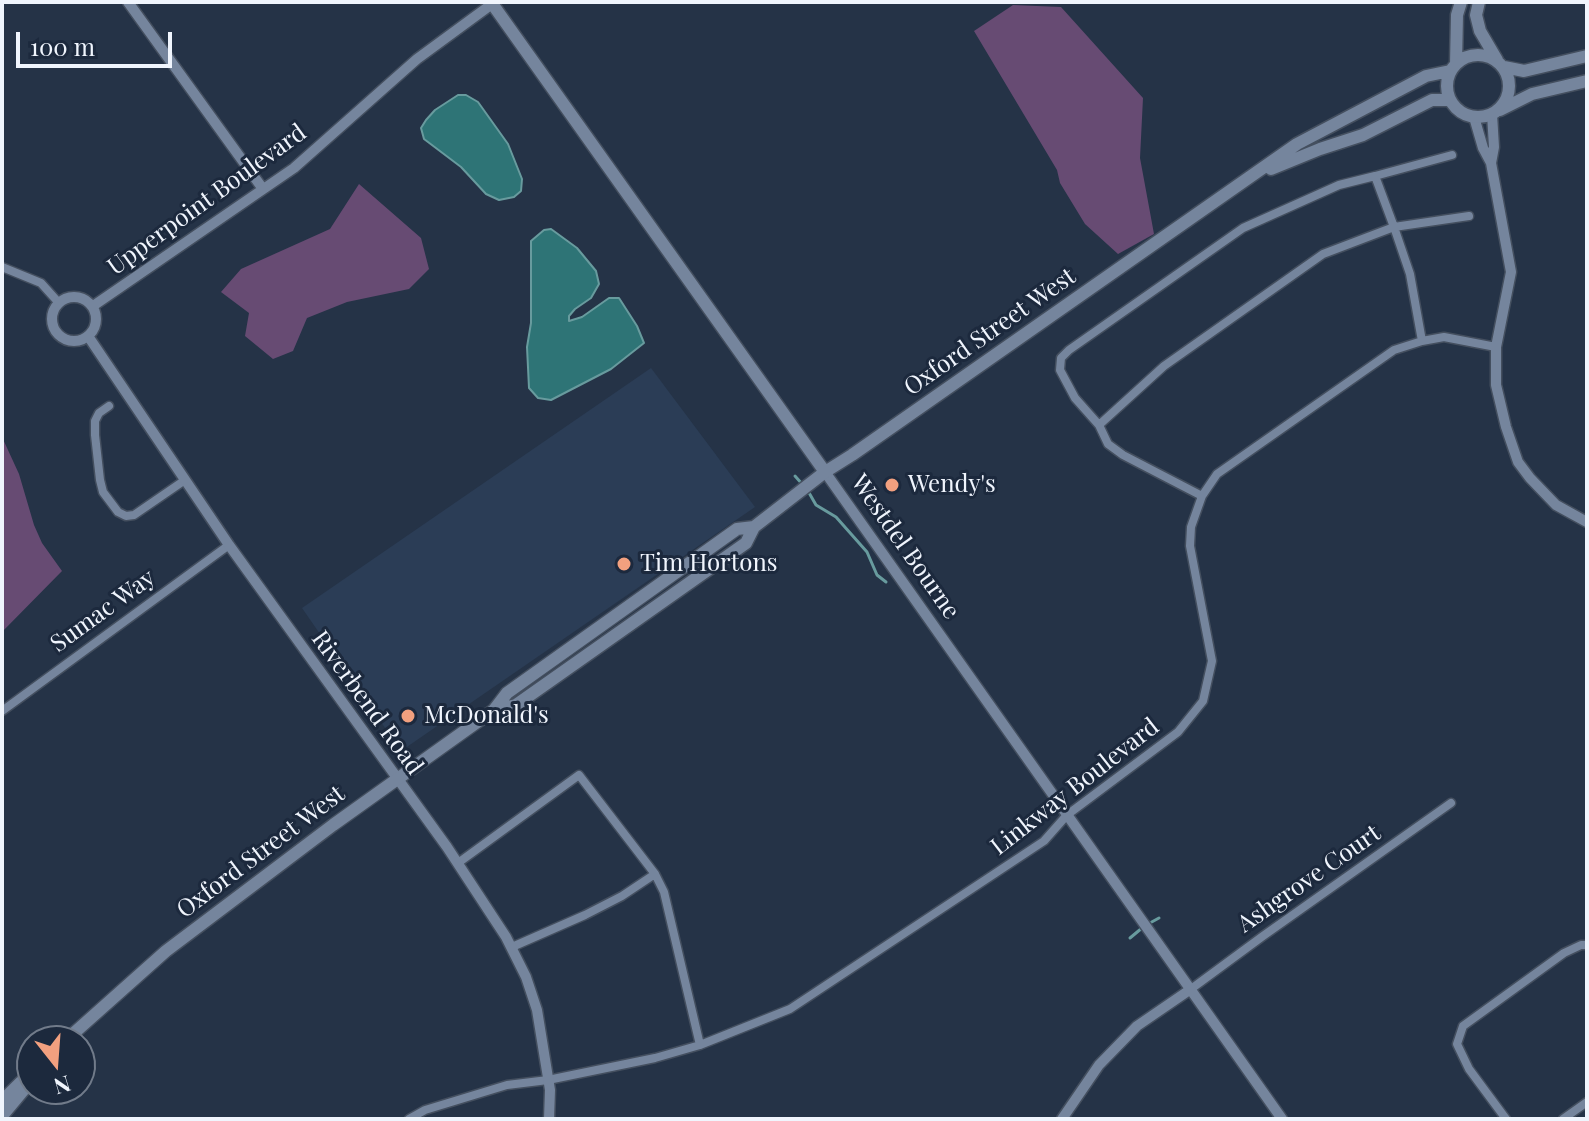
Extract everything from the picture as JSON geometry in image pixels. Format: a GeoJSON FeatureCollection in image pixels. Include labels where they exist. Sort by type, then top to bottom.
{"type":"FeatureCollection","features":[{"type":"Feature","properties":{"kind":"main road"},"geometry":{"type":"LineString","coordinates":[[1461,2],[1457,15],[1453,68],[1447,82],[1450,100],[1460,112],[1474,117],[1494,113],[1532,94],[1587,81]]}},
{"type":"Feature","properties":{"kind":"main road"},"geometry":{"type":"LineString","coordinates":[[1479,2],[1476,15],[1480,31],[1509,76],[1508,96],[1494,113]]}},
{"type":"Feature","properties":{"kind":"main road","name":"Westdel Bourne"},"geometry":{"type":"LineString","coordinates":[[491,3],[825,472]]}},
{"type":"Feature","properties":{"kind":"main road"},"geometry":{"type":"LineString","coordinates":[[1453,68],[1471,55],[1489,56],[1501,64],[1524,71],[1587,56]]}},
{"type":"Feature","properties":{"kind":"main road","name":"Oxford Street West"},"geometry":{"type":"LineString","coordinates":[[83,1025],[166,951],[397,779],[494,710],[516,705],[746,543],[754,527],[825,472],[1297,144],[1426,76],[1453,68]]}},
{"type":"Feature","properties":{"kind":"main road","name":"Oxford Street West"},"geometry":{"type":"LineString","coordinates":[[1253,176],[1363,135],[1432,100],[1450,100]]}},
{"type":"Feature","properties":{"kind":"main road"},"geometry":{"type":"LineString","coordinates":[[2,1116],[16,1099]]}},
{"type":"Feature","properties":{"kind":"street"},"geometry":{"type":"LineString","coordinates":[[128,2],[263,189]]}},
{"type":"Feature","properties":{"kind":"street","name":"Upperpoint Boulevard"},"geometry":{"type":"LineString","coordinates":[[93,306],[294,168],[417,59],[491,3]]}},
{"type":"Feature","properties":{"kind":"street"},"geometry":{"type":"LineString","coordinates":[[1491,163],[1494,113]]}},
{"type":"Feature","properties":{"kind":"street"},"geometry":{"type":"LineString","coordinates":[[1474,117],[1491,163],[1511,272],[1496,347],[1496,385],[1506,427],[1518,462],[1530,478],[1556,505],[1587,522]]}},
{"type":"Feature","properties":{"kind":"street"},"geometry":{"type":"LineString","coordinates":[[1202,496],[1108,444],[1099,425],[1064,381],[1060,370],[1061,358],[1243,228],[1339,185],[1452,155]]}},
{"type":"Feature","properties":{"kind":"street"},"geometry":{"type":"LineString","coordinates":[[1375,176],[1410,274],[1422,341]]}},
{"type":"Feature","properties":{"kind":"street"},"geometry":{"type":"LineString","coordinates":[[1099,425],[1164,366],[1323,254],[1394,227],[1469,216]]}},
{"type":"Feature","properties":{"kind":"street"},"geometry":{"type":"LineString","coordinates":[[2,267],[41,283],[59,303]]}},
{"type":"Feature","properties":{"kind":"street"},"geometry":{"type":"LineString","coordinates":[[77,297],[93,306],[96,324],[88,336],[73,341],[59,334],[53,326],[52,316],[59,303],[66,298],[77,297]]}},
{"type":"Feature","properties":{"kind":"street","name":"Riverbend Road"},"geometry":{"type":"LineString","coordinates":[[88,336],[229,545],[458,863],[512,947],[537,1010],[548,1080],[549,1119]]}},
{"type":"Feature","properties":{"kind":"street","name":"Linkway Boulevard"},"geometry":{"type":"LineString","coordinates":[[409,1119],[425,1110],[507,1085],[548,1080],[655,1058],[700,1045],[790,1009],[1044,841],[1067,815],[1178,732],[1203,701],[1212,661],[1190,546],[1191,527],[1202,496],[1217,474],[1394,350],[1444,337],[1496,347]]}},
{"type":"Feature","properties":{"kind":"street"},"geometry":{"type":"LineString","coordinates":[[109,406],[99,413],[95,421],[95,435],[103,492],[118,512],[126,516],[134,515],[185,480]]}},
{"type":"Feature","properties":{"kind":"street","name":"Westdel Bourne"},"geometry":{"type":"LineString","coordinates":[[825,472],[1282,1119]]}},
{"type":"Feature","properties":{"kind":"street","name":"Sumac Way"},"geometry":{"type":"LineString","coordinates":[[2,711],[229,545]]}},
{"type":"Feature","properties":{"kind":"street"},"geometry":{"type":"LineString","coordinates":[[458,863],[579,775],[655,874],[664,892],[700,1045]]}},
{"type":"Feature","properties":{"kind":"street","name":"Ashgrove Court"},"geometry":{"type":"LineString","coordinates":[[1191,989],[1451,803]]}},
{"type":"Feature","properties":{"kind":"street"},"geometry":{"type":"LineString","coordinates":[[512,947],[585,915],[655,874]]}},
{"type":"Feature","properties":{"kind":"street"},"geometry":{"type":"LineString","coordinates":[[1506,1119],[1469,1069],[1457,1044],[1463,1026],[1564,953],[1587,945]]}},
{"type":"Feature","properties":{"kind":"street"},"geometry":{"type":"LineString","coordinates":[[1062,1119],[1099,1065],[1137,1026],[1191,989]]}},
{"type":"Feature","properties":{"kind":"street"},"geometry":{"type":"LineString","coordinates":[[1563,1119],[1587,1102]]}},
{"type":"Feature","properties":{"kind":"shaded area"},"geometry":{"type":"Polygon","coordinates":[[[1013,5],[1061,7],[1143,98],[1140,158],[1154,234],[1118,254],[1085,224],[1060,183],[1057,170],[974,31],[1013,5]]]}},
{"type":"Feature","properties":{"kind":"shaded area"},"geometry":{"type":"Polygon","coordinates":[[[458,95],[466,95],[478,102],[508,144],[522,179],[521,191],[514,197],[499,200],[486,194],[461,167],[424,139],[421,128],[426,120],[458,95]]]}},
{"type":"Feature","properties":{"kind":"shaded area"},"geometry":{"type":"Polygon","coordinates":[[[359,184],[421,238],[429,269],[409,289],[347,302],[307,318],[293,351],[273,359],[245,336],[249,313],[221,292],[241,269],[330,229],[359,184]]]}},
{"type":"Feature","properties":{"kind":"shaded area"},"geometry":{"type":"Polygon","coordinates":[[[551,229],[577,248],[596,271],[599,284],[591,298],[569,316],[569,321],[582,317],[609,298],[619,298],[644,343],[611,369],[551,400],[538,398],[529,388],[527,347],[531,323],[531,241],[544,230],[551,229]]]}},
{"type":"Feature","properties":{"kind":"shaded area"},"geometry":{"type":"Polygon","coordinates":[[[651,368],[755,507],[401,751],[302,608],[651,368]]]}},
{"type":"Feature","properties":{"kind":"shaded area"},"geometry":{"type":"Polygon","coordinates":[[[2,437],[19,474],[42,543],[62,571],[2,632],[2,437]]]}},
{"type":"Feature","properties":{"kind":"waterway"},"geometry":{"type":"LineString","coordinates":[[795,476],[803,485]]}},
{"type":"Feature","properties":{"kind":"waterway"},"geometry":{"type":"LineString","coordinates":[[808,491],[816,505],[836,517],[867,552],[877,575],[886,582]]}},
{"type":"Feature","properties":{"kind":"waterway"},"geometry":{"type":"LineString","coordinates":[[1148,924],[1159,918]]}},
{"type":"Feature","properties":{"kind":"waterway"},"geometry":{"type":"LineString","coordinates":[[1130,938],[1142,928]]}},
{"type":"Feature","properties":{"kind":"place","name":"Wendy's"},"geometry":{"type":"Point","coordinates":[892,485]}},
{"type":"Feature","properties":{"kind":"place","name":"Tim Hortons"},"geometry":{"type":"Point","coordinates":[624,564]}},
{"type":"Feature","properties":{"kind":"place","name":"McDonald's"},"geometry":{"type":"Point","coordinates":[408,716]}}]}
